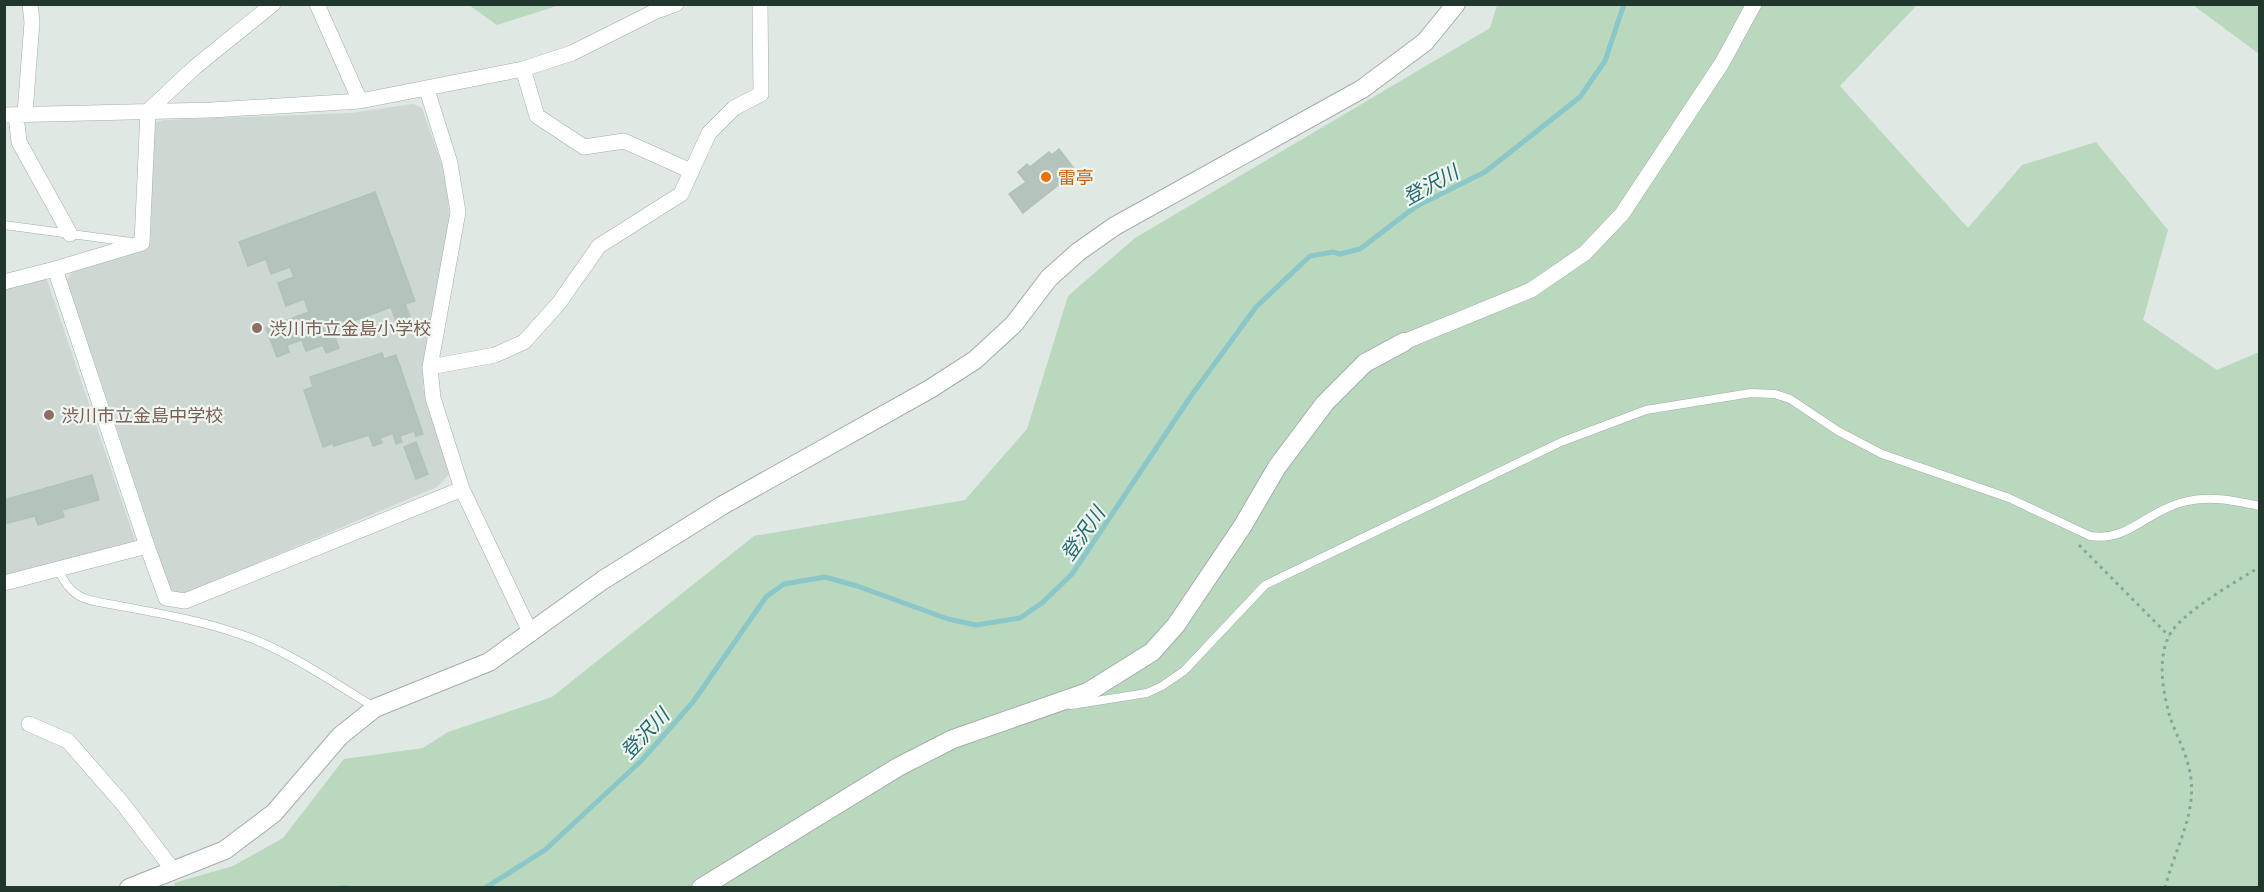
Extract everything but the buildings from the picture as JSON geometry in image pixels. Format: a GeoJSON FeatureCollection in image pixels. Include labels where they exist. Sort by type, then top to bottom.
{"type":"FeatureCollection","features":[{"type":"Feature","properties":{"kind":"street"},"geometry":{"type":"LineString","coordinates":[[30,4],[32,22],[15,114],[19,142],[70,234]]}},
{"type":"Feature","properties":{"kind":"street"},"geometry":{"type":"LineString","coordinates":[[4,282],[142,243],[148,111],[195,67],[273,4]]}},
{"type":"Feature","properties":{"kind":"street"},"geometry":{"type":"LineString","coordinates":[[317,4],[360,101]]}},
{"type":"Feature","properties":{"kind":"street"},"geometry":{"type":"LineString","coordinates":[[15,114],[148,111],[360,101],[427,90],[523,69],[572,53],[654,12],[676,4]]}},
{"type":"Feature","properties":{"kind":"street"},"geometry":{"type":"LineString","coordinates":[[430,367],[495,355],[524,342],[559,303],[599,246],[681,194],[709,133],[734,108],[761,94],[760,4]]}},
{"type":"Feature","properties":{"kind":"street"},"geometry":{"type":"LineString","coordinates":[[129,888],[225,850],[274,813],[340,736],[375,708],[489,662],[603,580],[723,505],[930,389],[975,360],[1014,324],[1049,278],[1078,252],[1115,226],[1362,88],[1425,42],[1456,4]]}},
{"type":"Feature","properties":{"kind":"street"},"geometry":{"type":"LineString","coordinates":[[701,888],[898,767],[953,739],[1088,692],[1152,652],[1176,625],[1242,527],[1277,467],[1325,403],[1365,363],[1404,342],[1531,290],[1585,254],[1622,214],[1722,63],[1754,4]]}},
{"type":"Feature","properties":{"kind":"street"},"geometry":{"type":"LineString","coordinates":[[523,69],[537,116],[584,147],[624,141],[691,171]]}},
{"type":"Feature","properties":{"kind":"street"},"geometry":{"type":"LineString","coordinates":[[427,90],[450,163],[458,212],[430,367],[433,398],[462,489],[531,634]]}},
{"type":"Feature","properties":{"kind":"street"},"geometry":{"type":"LineString","coordinates":[[55,269],[166,598],[185,601],[462,489]]}},
{"type":"Feature","properties":{"kind":"street"},"geometry":{"type":"LineString","coordinates":[[4,583],[147,546]]}},
{"type":"Feature","properties":{"kind":"street"},"geometry":{"type":"LineString","coordinates":[[29,724],[68,741],[123,804],[173,870]]}},
{"type":"Feature","properties":{"kind":"lane"},"geometry":{"type":"LineString","coordinates":[[4,225],[142,243]]}},
{"type":"Feature","properties":{"kind":"lane"},"geometry":{"type":"LineString","coordinates":[[1039,709],[1147,693],[1184,671],[1265,585],[1561,442],[1598,426],[1658,408],[1751,393],[1775,394],[1790,399],[1838,431],[1882,454],[2009,498],[2097,537],[2122,534],[2179,503],[2216,497],[2259,506]]}},
{"type":"Feature","properties":{"kind":"lane"},"geometry":{"type":"LineString","coordinates":[[58,569],[66,588],[84,600],[155,613],[246,636],[314,671],[375,708]]}},
{"type":"Feature","properties":{"kind":"path"},"geometry":{"type":"LineString","coordinates":[[2078,543],[2169,636]]}},
{"type":"Feature","properties":{"kind":"path"},"geometry":{"type":"LineString","coordinates":[[2165,888],[2171,861],[2191,807],[2190,773],[2163,691],[2163,662],[2169,636],[2175,628],[2221,591],[2259,567]]}},
{"type":"Feature","properties":{"kind":"shaded area","name":"渋川市立金島小学校"},"geometry":{"type":"Polygon","coordinates":[[[413,104],[422,108],[445,174],[450,220],[423,387],[450,473],[437,487],[262,561],[229,578],[179,595],[170,589],[67,280],[72,272],[150,245],[153,123],[164,120],[351,113],[413,104]]]}},
{"type":"Feature","properties":{"kind":"shaded area","name":"渋川市立金島中学校"},"geometry":{"type":"Polygon","coordinates":[[[46,277],[136,543],[5,575],[5,288],[46,277]]]}},
{"type":"Feature","properties":{"kind":"green space"},"geometry":{"type":"Polygon","coordinates":[[[469,5],[560,5],[497,25],[469,5]]]}},
{"type":"Feature","properties":{"kind":"green space"},"geometry":{"type":"Polygon","coordinates":[[[1497,5],[1917,5],[1840,86],[1968,228],[2022,165],[2096,142],[2168,230],[2143,320],[2217,370],[2259,352],[2259,887],[176,888],[174,883],[233,866],[283,838],[344,759],[423,748],[448,732],[552,697],[754,536],[965,500],[1027,429],[1068,296],[1135,238],[1490,28],[1497,5]]]}},
{"type":"Feature","properties":{"kind":"green space"},"geometry":{"type":"Polygon","coordinates":[[[2193,5],[2259,5],[2259,54],[2193,5]]]}},
{"type":"Feature","properties":{"kind":"waterway","name":"登沢川"},"geometry":{"type":"LineString","coordinates":[[485,888],[545,850],[641,761],[693,702],[766,597],[784,584],[825,577],[857,586],[948,619],[976,625],[1020,618],[1042,603],[1072,574],[1191,396],[1256,307],[1310,256],[1333,252],[1340,254],[1360,249],[1415,207],[1485,172],[1580,97],[1605,61],[1624,4]]}},
{"type":"Feature","properties":{"kind":"waterway","name":"登沢川"},"geometry":{"type":"LineString","coordinates":[[340,888],[348,888]]}},
{"type":"Feature","properties":{"kind":"place","name":"雷亭"},"geometry":{"type":"Point","coordinates":[1046,177]}},
{"type":"Feature","properties":{"kind":"place","name":"渋川市立金島小学校"},"geometry":{"type":"Point","coordinates":[257,328]}},
{"type":"Feature","properties":{"kind":"place","name":"渋川市立金島中学校"},"geometry":{"type":"Point","coordinates":[49,415]}}]}
